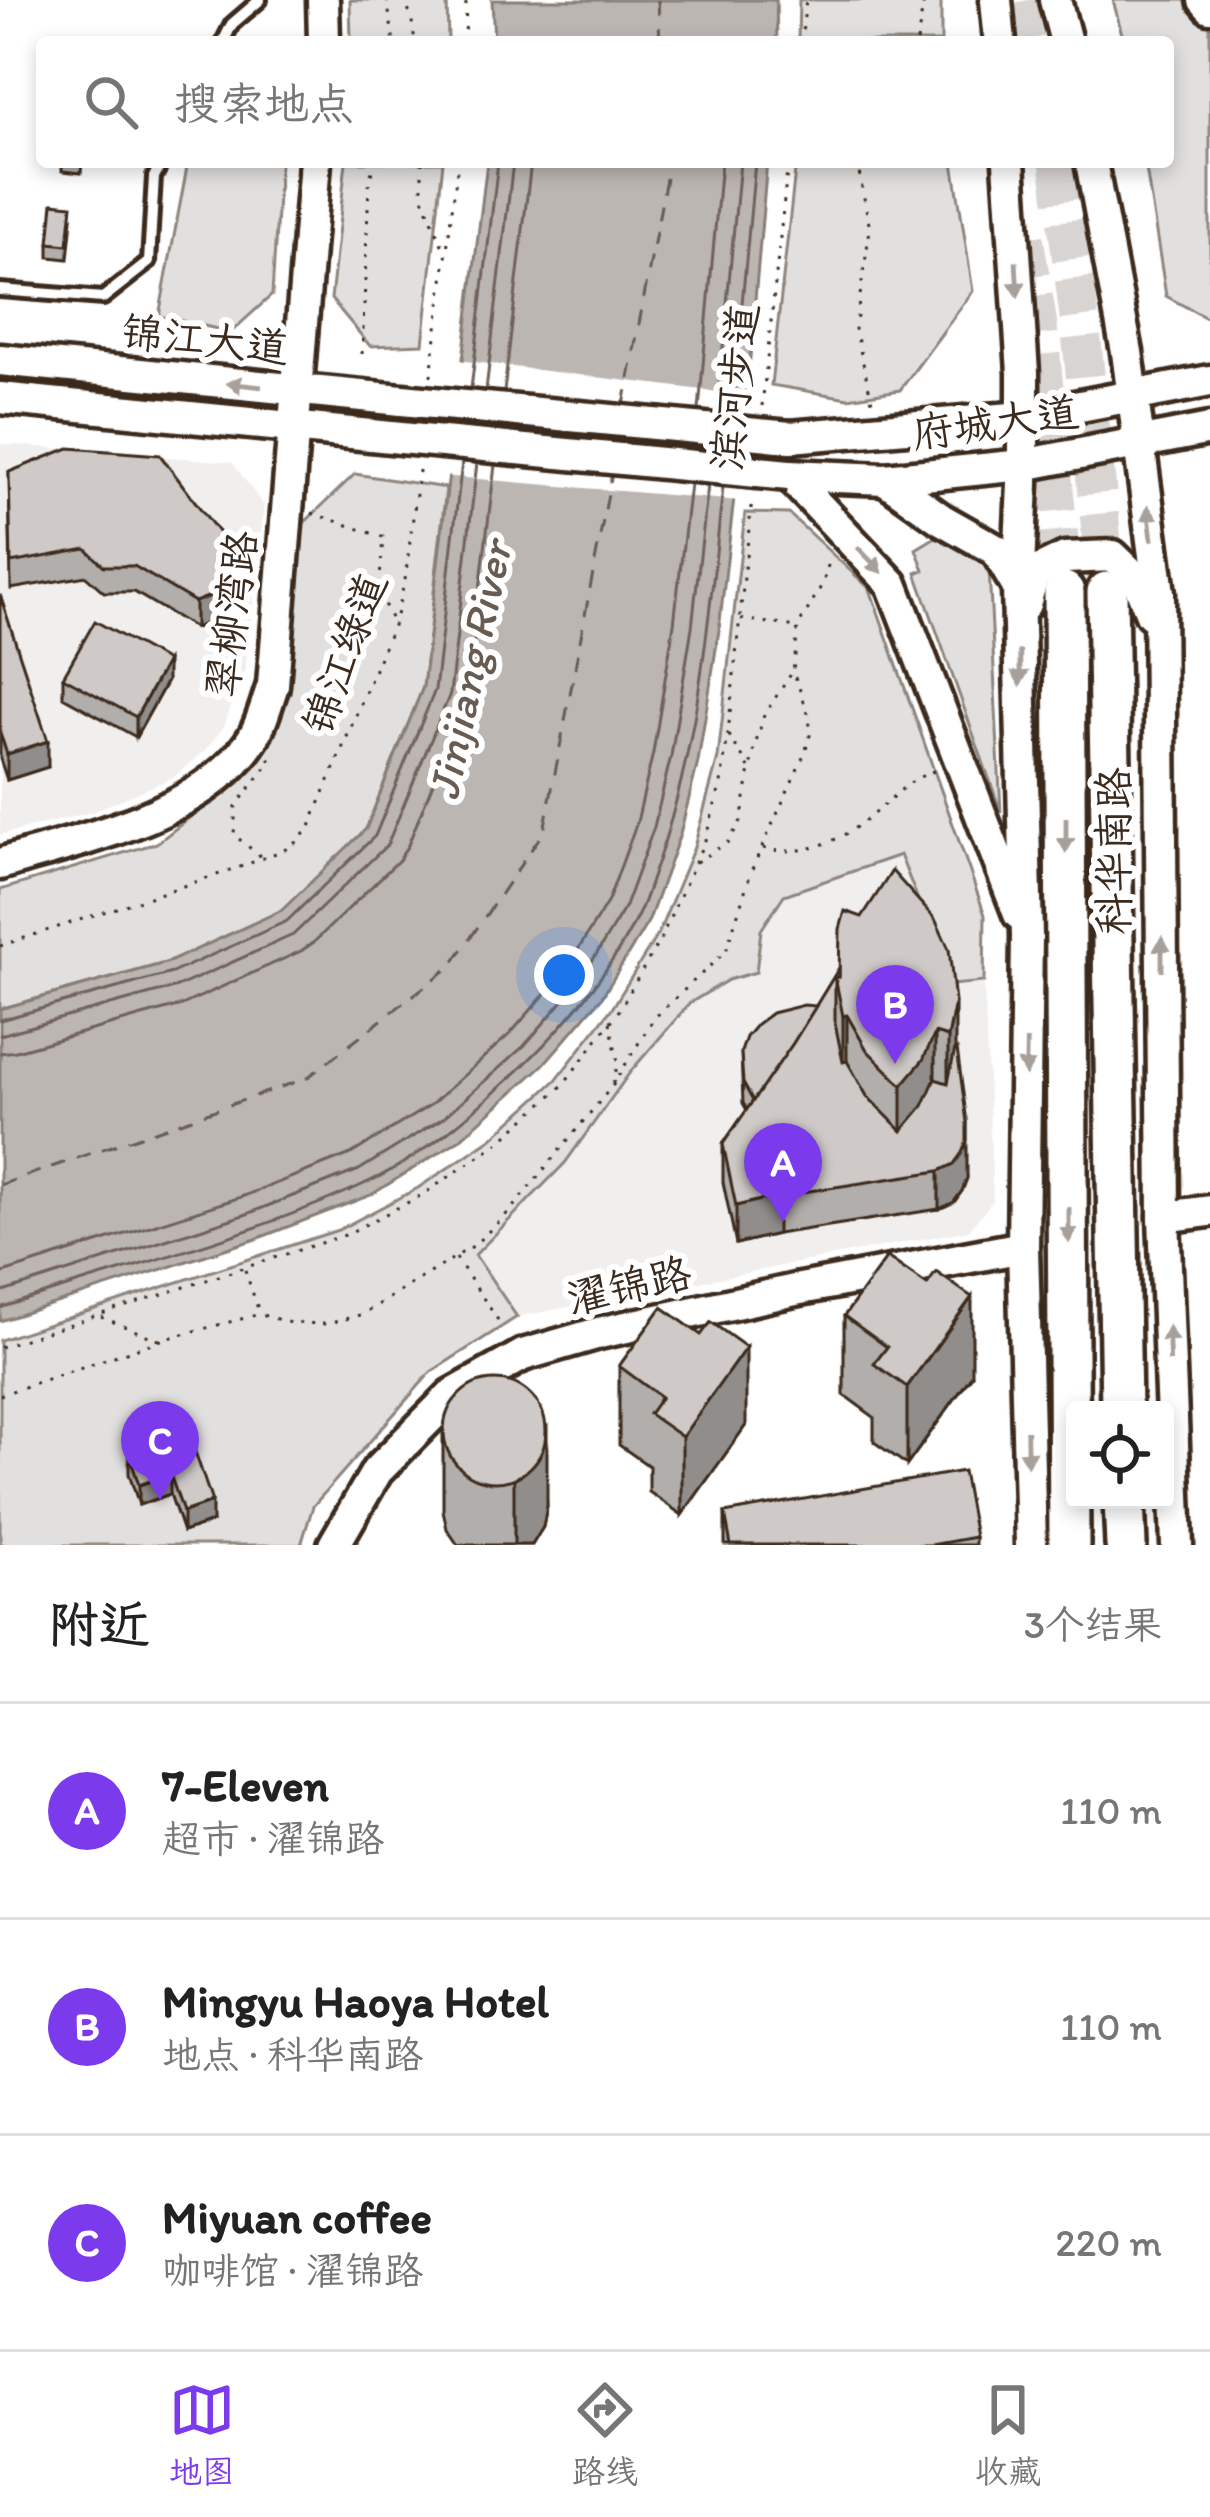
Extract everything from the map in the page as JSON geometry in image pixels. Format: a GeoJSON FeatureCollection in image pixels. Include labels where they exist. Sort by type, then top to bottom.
{"type":"FeatureCollection","features":[{"type":"Feature","properties":{"kind":"highway","name":"科华南路"},"geometry":{"type":"LineString","coordinates":[[1064,592],[1069,1545]]}},
{"type":"Feature","properties":{"kind":"highway","name":"科华南路"},"geometry":{"type":"LineString","coordinates":[[1107,592],[1121,1401]]}},
{"type":"Feature","properties":{"kind":"highway"},"geometry":{"type":"LineString","coordinates":[[1124,1509],[1126,1545]]}},
{"type":"Feature","properties":{"kind":"main road"},"geometry":{"type":"LineString","coordinates":[[323,0],[324,36]]}},
{"type":"Feature","properties":{"kind":"main road"},"geometry":{"type":"LineString","coordinates":[[995,0],[999,36]]}},
{"type":"Feature","properties":{"kind":"main road"},"geometry":{"type":"LineString","coordinates":[[1055,0],[1064,36]]}},
{"type":"Feature","properties":{"kind":"main road","name":"翠柳湾路"},"geometry":{"type":"LineString","coordinates":[[0,864],[169,809],[219,777],[254,737],[273,686],[315,168]]}},
{"type":"Feature","properties":{"kind":"main road","name":"科华南路"},"geometry":{"type":"LineString","coordinates":[[1009,168],[1023,373],[1018,589],[1027,936],[1023,1247],[1031,1545]]}},
{"type":"Feature","properties":{"kind":"main road","name":"科华南路"},"geometry":{"type":"LineString","coordinates":[[1092,168],[1133,395],[1159,592],[1164,1217],[1177,1545]]}},
{"type":"Feature","properties":{"kind":"main road","name":"锦江大道"},"geometry":{"type":"LineString","coordinates":[[0,360],[790,437]]}},
{"type":"Feature","properties":{"kind":"main road","name":"府城大道"},"geometry":{"type":"LineString","coordinates":[[790,437],[1023,417],[1210,381]]}},
{"type":"Feature","properties":{"kind":"main road","name":"锦江大道"},"geometry":{"type":"LineString","coordinates":[[0,398],[788,475]]}},
{"type":"Feature","properties":{"kind":"main road","name":"府城大道"},"geometry":{"type":"LineString","coordinates":[[788,475],[885,478],[1023,465],[1210,429]]}},
{"type":"Feature","properties":{"kind":"main road"},"geometry":{"type":"LineString","coordinates":[[788,475],[892,584],[1027,936]]}},
{"type":"Feature","properties":{"kind":"main road"},"geometry":{"type":"LineString","coordinates":[[885,478],[941,519],[996,550],[1018,589]]}},
{"type":"Feature","properties":{"kind":"main road"},"geometry":{"type":"LineString","coordinates":[[1019,622],[1034,573],[1065,558],[1113,556],[1137,579],[1160,636]]}},
{"type":"Feature","properties":{"kind":"main road"},"geometry":{"type":"LineString","coordinates":[[1164,1217],[1210,1211]]}},
{"type":"Feature","properties":{"kind":"main road","name":"濯锦路"},"geometry":{"type":"LineString","coordinates":[[334,1545],[377,1471],[437,1410],[452,1395],[523,1355],[775,1294],[1023,1247]]}},
{"type":"Feature","properties":{"kind":"main road"},"geometry":{"type":"LineString","coordinates":[[1028,1503],[1042,1545]]}},
{"type":"Feature","properties":{"kind":"lane"},"geometry":{"type":"LineString","coordinates":[[226,36],[232,24],[260,0]]}},
{"type":"Feature","properties":{"kind":"lane"},"geometry":{"type":"LineString","coordinates":[[0,290],[103,298],[149,262],[154,177],[159,168]]}},
{"type":"Feature","properties":{"kind":"path"},"geometry":{"type":"LineString","coordinates":[[387,0],[393,36]]}},
{"type":"Feature","properties":{"kind":"path"},"geometry":{"type":"LineString","coordinates":[[402,0],[411,15],[414,36]]}},
{"type":"Feature","properties":{"kind":"path"},"geometry":{"type":"LineString","coordinates":[[465,36],[466,0]]}},
{"type":"Feature","properties":{"kind":"path"},"geometry":{"type":"LineString","coordinates":[[802,36],[806,0]]}},
{"type":"Feature","properties":{"kind":"path"},"geometry":{"type":"LineString","coordinates":[[918,36],[924,0]]}},
{"type":"Feature","properties":{"kind":"path"},"geometry":{"type":"LineString","coordinates":[[362,354],[373,168]]}},
{"type":"Feature","properties":{"kind":"path"},"geometry":{"type":"LineString","coordinates":[[422,168],[422,195],[446,254]]}},
{"type":"Feature","properties":{"kind":"path"},"geometry":{"type":"LineString","coordinates":[[415,397],[446,254],[457,168]]}},
{"type":"Feature","properties":{"kind":"path","name":"滨河步道"},"geometry":{"type":"LineString","coordinates":[[762,407],[787,168]]}},
{"type":"Feature","properties":{"kind":"path"},"geometry":{"type":"LineString","coordinates":[[858,168],[870,229],[855,329],[872,401]]}},
{"type":"Feature","properties":{"kind":"path","name":"锦江绿道"},"geometry":{"type":"LineString","coordinates":[[0,946],[263,858],[291,847],[309,829],[394,623],[405,580],[420,464]]}},
{"type":"Feature","properties":{"kind":"path","name":"滨河步道"},"geometry":{"type":"LineString","coordinates":[[0,1347],[345,1234],[424,1194],[498,1143],[562,1086],[610,1022],[661,938],[705,841],[721,784],[752,501]]}},
{"type":"Feature","properties":{"kind":"path"},"geometry":{"type":"LineString","coordinates":[[287,506],[383,537],[379,594],[394,623]]}},
{"type":"Feature","properties":{"kind":"path"},"geometry":{"type":"LineString","coordinates":[[0,1395],[161,1340],[260,1314],[290,1323],[328,1324],[363,1314],[473,1246],[509,1212],[613,1084],[654,1018],[726,951],[761,848],[811,732],[793,671],[798,627],[845,534]]}},
{"type":"Feature","properties":{"kind":"path"},"geometry":{"type":"LineString","coordinates":[[740,619],[798,627]]}},
{"type":"Feature","properties":{"kind":"path"},"geometry":{"type":"LineString","coordinates":[[694,863],[728,842],[740,821],[764,715],[793,671]]}},
{"type":"Feature","properties":{"kind":"path"},"geometry":{"type":"LineString","coordinates":[[728,733],[750,771]]}},
{"type":"Feature","properties":{"kind":"path"},"geometry":{"type":"LineString","coordinates":[[254,737],[271,761],[236,806],[234,835],[263,858]]}},
{"type":"Feature","properties":{"kind":"path"},"geometry":{"type":"LineString","coordinates":[[761,848],[799,852],[835,840],[868,819],[915,778],[934,771]]}},
{"type":"Feature","properties":{"kind":"path"},"geometry":{"type":"LineString","coordinates":[[610,1022],[618,1062],[613,1084]]}},
{"type":"Feature","properties":{"kind":"path"},"geometry":{"type":"LineString","coordinates":[[455,1257],[502,1326]]}},
{"type":"Feature","properties":{"kind":"path"},"geometry":{"type":"LineString","coordinates":[[245,1268],[260,1314]]}},
{"type":"Feature","properties":{"kind":"path"},"geometry":{"type":"LineString","coordinates":[[98,1316],[161,1340]]}},
{"type":"Feature","properties":{"kind":"shaded area"},"geometry":{"type":"Polygon","coordinates":[[[350,0],[447,0],[448,36],[351,36],[350,0]]]}},
{"type":"Feature","properties":{"kind":"shaded area"},"geometry":{"type":"Polygon","coordinates":[[[799,0],[941,0],[941,36],[798,36],[799,0]]]}},
{"type":"Feature","properties":{"kind":"shaded area"},"geometry":{"type":"Polygon","coordinates":[[[1113,0],[1191,0],[1210,21],[1210,320],[1166,296],[1146,168],[1174,168],[1174,36],[1122,36],[1113,0]]]}},
{"type":"Feature","properties":{"kind":"shaded area"},"geometry":{"type":"Polygon","coordinates":[[[187,168],[280,168],[272,295],[231,332],[159,316],[187,168]]]}},
{"type":"Feature","properties":{"kind":"shaded area"},"geometry":{"type":"Polygon","coordinates":[[[345,168],[442,168],[423,344],[370,346],[331,299],[345,168]]]}},
{"type":"Feature","properties":{"kind":"shaded area"},"geometry":{"type":"Polygon","coordinates":[[[795,168],[954,168],[973,291],[900,390],[848,398],[771,385],[795,168]]]}},
{"type":"Feature","properties":{"kind":"shaded area"},"geometry":{"type":"Polygon","coordinates":[[[0,444],[232,462],[264,506],[245,672],[223,728],[204,752],[174,777],[92,812],[0,835],[0,444]]]}},
{"type":"Feature","properties":{"kind":"shaded area"},"geometry":{"type":"Polygon","coordinates":[[[355,474],[446,488],[423,687],[366,829],[283,910],[169,962],[0,1009],[0,890],[157,843],[255,767],[290,693],[303,524],[355,474]]]}},
{"type":"Feature","properties":{"kind":"shaded area"},"geometry":{"type":"Polygon","coordinates":[[[745,513],[789,514],[870,589],[985,915],[984,982],[952,985],[900,855],[784,895],[761,930],[756,972],[728,980],[690,1003],[631,1071],[565,1163],[475,1255],[517,1317],[431,1372],[313,1506],[301,1545],[0,1545],[0,1340],[338,1230],[418,1188],[491,1139],[556,1080],[613,1007],[659,932],[694,847],[718,758],[745,513]]]}},
{"type":"Feature","properties":{"kind":"shaded area"},"geometry":{"type":"Polygon","coordinates":[[[944,532],[989,568],[1001,812],[916,573],[924,570],[916,549],[944,532]]]}},
{"type":"Feature","properties":{"kind":"shaded area"},"geometry":{"type":"Polygon","coordinates":[[[900,854],[952,984],[984,982],[993,1200],[969,1230],[517,1317],[475,1256],[565,1163],[631,1071],[690,1003],[728,980],[756,972],[761,930],[784,895],[900,854]]]}},
{"type":"Feature","properties":{"kind":"water"},"geometry":{"type":"Polygon","coordinates":[[[492,0],[776,0],[777,36],[494,36],[492,0]]]}},
{"type":"Feature","properties":{"kind":"water","name":"Jinjiang River"},"geometry":{"type":"Polygon","coordinates":[[[486,168],[766,168],[719,630],[698,762],[680,834],[649,920],[602,997],[543,1065],[459,1140],[371,1195],[256,1239],[0,1321],[0,1009],[169,962],[282,910],[366,829],[423,687],[486,168]]]}},
{"type":"Feature","properties":{"kind":"pier"},"geometry":{"type":"Polygon","coordinates":[[[457,360],[752,396],[740,501],[442,476],[457,360]]]}},
{"type":"Feature","properties":{"kind":"building"},"geometry":{"type":"Polygon","coordinates":[[[53,203],[72,205],[68,245],[49,243],[53,203]]]}},
{"type":"Feature","properties":{"kind":"building"},"geometry":{"type":"Polygon","coordinates":[[[69,448],[160,455],[225,541],[213,595],[195,602],[134,566],[104,566],[86,549],[11,563],[9,472],[69,448]]]}},
{"type":"Feature","properties":{"kind":"building"},"geometry":{"type":"Polygon","coordinates":[[[0,595],[48,741],[7,754],[0,733],[0,595]]]}},
{"type":"Feature","properties":{"kind":"building"},"geometry":{"type":"Polygon","coordinates":[[[95,621],[167,661],[136,717],[63,677],[95,621]]]}},
{"type":"Feature","properties":{"kind":"building"},"geometry":{"type":"Polygon","coordinates":[[[892,871],[935,919],[949,949],[955,1002],[948,1037],[935,1033],[923,1060],[902,1085],[867,1050],[847,1015],[843,1016],[835,977],[839,977],[845,911],[862,917],[892,871]]]}},
{"type":"Feature","properties":{"kind":"building"},"geometry":{"type":"Polygon","coordinates":[[[839,968],[835,1023],[843,1062],[847,1061],[867,1096],[902,1131],[923,1106],[935,1079],[948,1083],[957,1049],[967,1122],[962,1153],[954,1164],[939,1171],[736,1206],[723,1144],[839,968]]]}},
{"type":"Feature","properties":{"kind":"building"},"geometry":{"type":"Polygon","coordinates":[[[816,1006],[753,1101],[743,1083],[741,1052],[746,1037],[772,1013],[816,1006]]]}},
{"type":"Feature","properties":{"kind":"building"},"geometry":{"type":"Polygon","coordinates":[[[887,1257],[927,1285],[936,1272],[972,1297],[907,1387],[874,1364],[887,1347],[844,1316],[887,1257]]]}},
{"type":"Feature","properties":{"kind":"building"},"geometry":{"type":"Polygon","coordinates":[[[662,1307],[701,1335],[711,1322],[746,1347],[682,1437],[649,1414],[661,1397],[619,1366],[662,1307]]]}},
{"type":"Feature","properties":{"kind":"building"},"geometry":{"type":"Polygon","coordinates":[[[495,1380],[515,1384],[531,1395],[542,1411],[546,1431],[542,1451],[531,1467],[515,1478],[495,1482],[475,1478],[459,1467],[448,1451],[444,1431],[448,1411],[459,1395],[475,1384],[495,1380]]]}},
{"type":"Feature","properties":{"kind":"building"},"geometry":{"type":"Polygon","coordinates":[[[189,1434],[212,1502],[183,1512],[170,1474],[139,1485],[129,1454],[189,1434]]]}},
{"type":"Feature","properties":{"kind":"building"},"geometry":{"type":"Polygon","coordinates":[[[963,1471],[975,1537],[931,1545],[731,1545],[725,1513],[963,1471]]]}},
{"type":"Feature","properties":{"kind":"ferry route"},"geometry":{"type":"LineString","coordinates":[[658,0],[660,36]]}},
{"type":"Feature","properties":{"kind":"ferry route"},"geometry":{"type":"LineString","coordinates":[[624,405],[668,168]]}},
{"type":"Feature","properties":{"kind":"ferry route"},"geometry":{"type":"LineString","coordinates":[[0,1185],[307,1078],[451,966],[544,831],[612,473]]}},
{"type":"Feature","properties":{"kind":"tunnel"},"geometry":{"type":"LineString","coordinates":[[1028,0],[1036,36]]}},
{"type":"Feature","properties":{"kind":"tunnel"},"geometry":{"type":"LineString","coordinates":[[1060,168],[1107,592]]}},
{"type":"Feature","properties":{"kind":"tunnel"},"geometry":{"type":"LineString","coordinates":[[1024,238],[1038,326],[1064,592]]}},
{"type":"Feature","properties":{"kind":"place","name":"Mingyu Haoya Hotel"},"geometry":{"type":"Point","coordinates":[895,1064]}},
{"type":"Feature","properties":{"kind":"place","name":"7-Eleven"},"geometry":{"type":"Point","coordinates":[783,1222]}},
{"type":"Feature","properties":{"kind":"place","name":"Miyuan coffee"},"geometry":{"type":"Point","coordinates":[160,1500]}}]}
